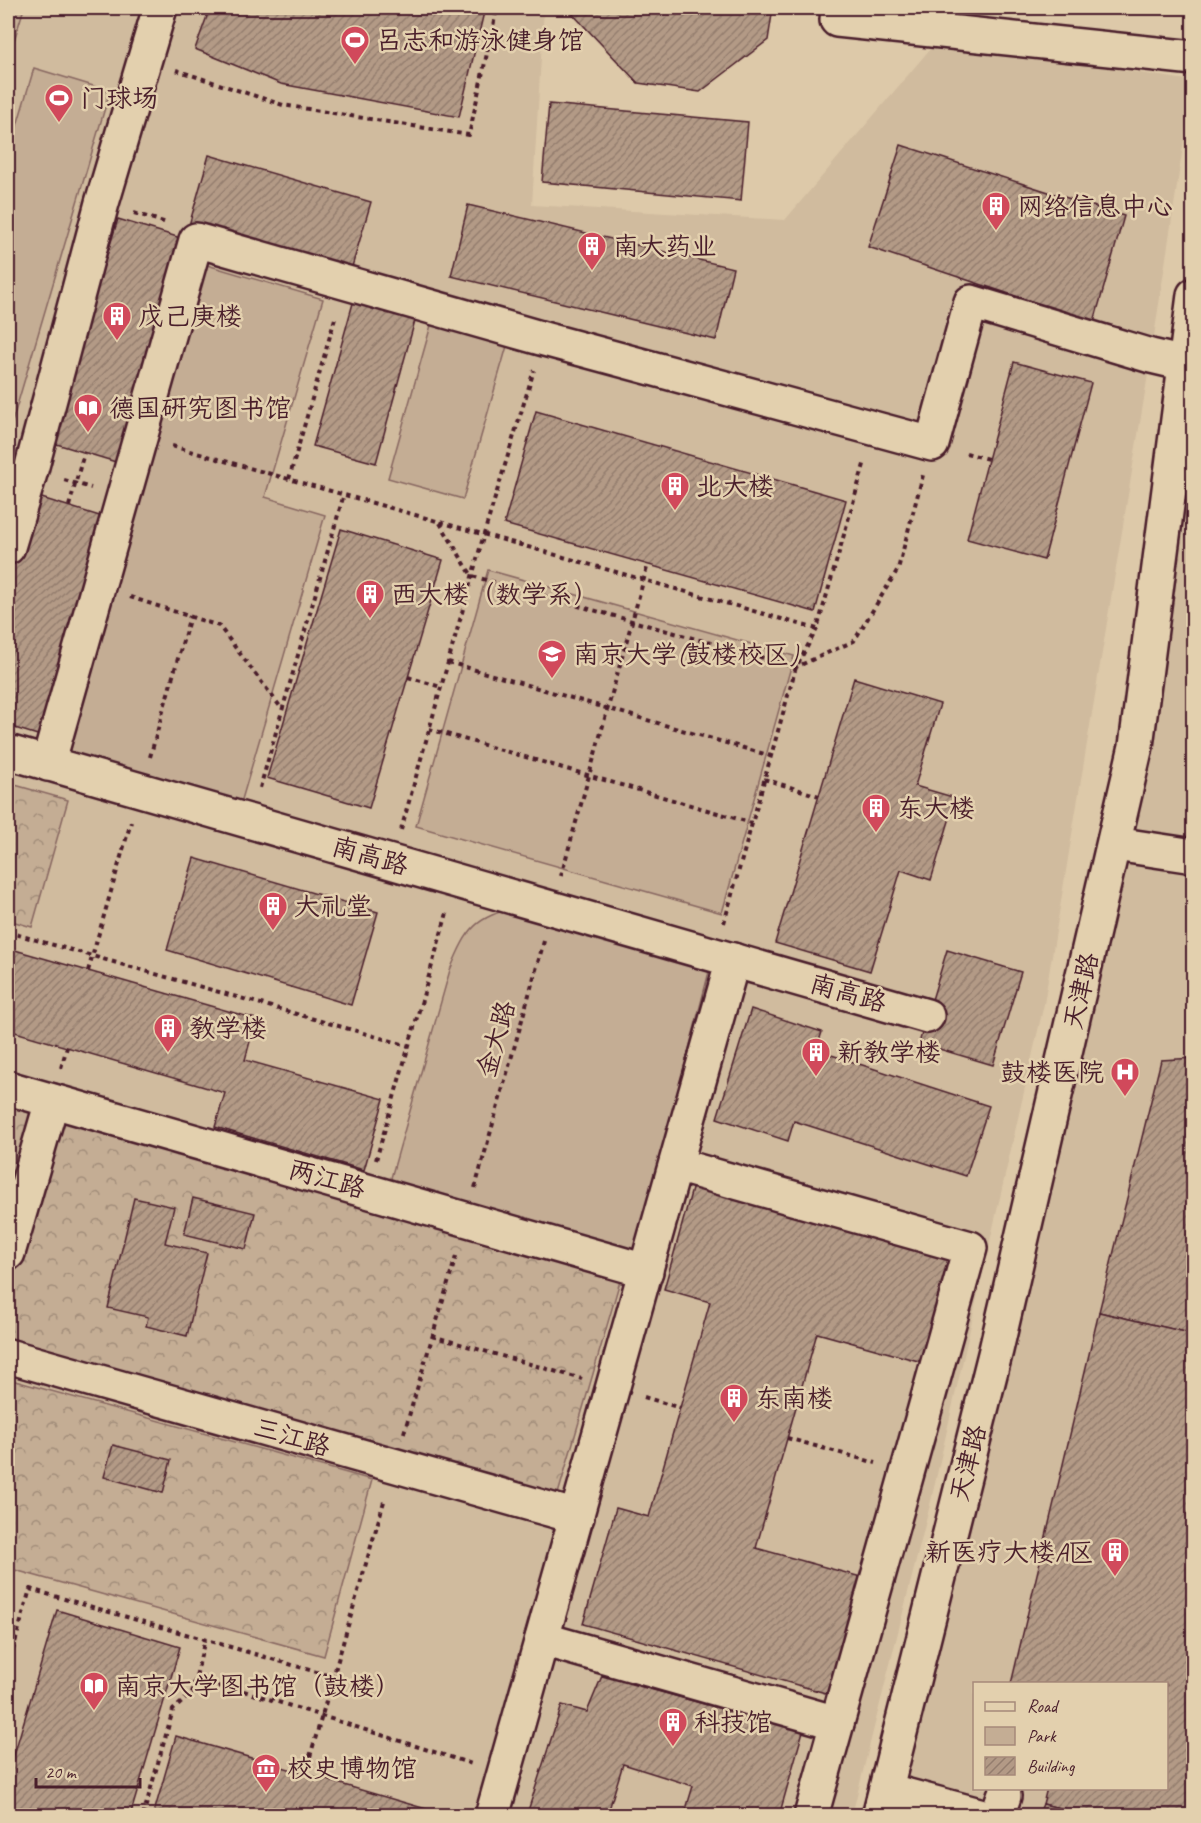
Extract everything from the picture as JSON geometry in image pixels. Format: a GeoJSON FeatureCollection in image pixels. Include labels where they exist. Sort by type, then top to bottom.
{"type":"FeatureCollection","features":[{"type":"Feature","properties":{"kind":"street"},"geometry":{"type":"LineString","coordinates":[[8,547],[31,471],[102,203],[160,8]]}},
{"type":"Feature","properties":{"kind":"street"},"geometry":{"type":"LineString","coordinates":[[838,8],[837,20],[1194,58]]}},
{"type":"Feature","properties":{"kind":"street"},"geometry":{"type":"LineString","coordinates":[[48,764],[196,240],[543,339],[932,444],[971,302],[1150,356],[1185,364]]}},
{"type":"Feature","properties":{"kind":"street","name":"天津路"},"geometry":{"type":"LineString","coordinates":[[882,1803],[996,1350],[1136,746],[1181,489],[1185,364],[1194,295]]}},
{"type":"Feature","properties":{"kind":"street","name":"南高路"},"geometry":{"type":"LineString","coordinates":[[8,752],[927,1016]]}},
{"type":"Feature","properties":{"kind":"street"},"geometry":{"type":"LineString","coordinates":[[1115,844],[1194,856]]}},
{"type":"Feature","properties":{"kind":"street"},"geometry":{"type":"LineString","coordinates":[[492,1815],[734,960]]}},
{"type":"Feature","properties":{"kind":"street","name":"两江路"},"geometry":{"type":"LineString","coordinates":[[8,1088],[646,1271]]}},
{"type":"Feature","properties":{"kind":"street"},"geometry":{"type":"LineString","coordinates":[[8,1252],[52,1101]]}},
{"type":"Feature","properties":{"kind":"street"},"geometry":{"type":"LineString","coordinates":[[676,1165],[970,1248],[811,1815]]}},
{"type":"Feature","properties":{"kind":"street","name":"三江路"},"geometry":{"type":"LineString","coordinates":[[8,1356],[577,1517]]}},
{"type":"Feature","properties":{"kind":"street"},"geometry":{"type":"LineString","coordinates":[[542,1640],[837,1723]]}},
{"type":"Feature","properties":{"kind":"street"},"geometry":{"type":"LineString","coordinates":[[882,1803],[995,1809]]}},
{"type":"Feature","properties":{"kind":"path"},"geometry":{"type":"LineString","coordinates":[[144,59],[283,105],[469,135],[497,8]]}},
{"type":"Feature","properties":{"kind":"path"},"geometry":{"type":"LineString","coordinates":[[126,211],[178,227],[196,240]]}},
{"type":"Feature","properties":{"kind":"path"},"geometry":{"type":"LineString","coordinates":[[289,479],[345,283]]}},
{"type":"Feature","properties":{"kind":"path"},"geometry":{"type":"LineString","coordinates":[[403,822],[484,534],[543,339]]}},
{"type":"Feature","properties":{"kind":"path"},"geometry":{"type":"LineString","coordinates":[[727,912],[796,668],[817,629],[874,428]]}},
{"type":"Feature","properties":{"kind":"path"},"geometry":{"type":"LineString","coordinates":[[140,437],[817,629]]}},
{"type":"Feature","properties":{"kind":"path"},"geometry":{"type":"LineString","coordinates":[[440,522],[472,576],[796,668],[854,641],[898,568],[932,444]]}},
{"type":"Feature","properties":{"kind":"path"},"geometry":{"type":"LineString","coordinates":[[69,506],[84,453]]}},
{"type":"Feature","properties":{"kind":"path"},"geometry":{"type":"LineString","coordinates":[[31,471],[95,489]]}},
{"type":"Feature","properties":{"kind":"path"},"geometry":{"type":"LineString","coordinates":[[251,822],[344,495]]}},
{"type":"Feature","properties":{"kind":"path"},"geometry":{"type":"LineString","coordinates":[[561,875],[648,564]]}},
{"type":"Feature","properties":{"kind":"path"},"geometry":{"type":"LineString","coordinates":[[97,587],[219,626],[282,709]]}},
{"type":"Feature","properties":{"kind":"path"},"geometry":{"type":"LineString","coordinates":[[448,662],[771,756]]}},
{"type":"Feature","properties":{"kind":"path"},"geometry":{"type":"LineString","coordinates":[[408,678],[441,687]]}},
{"type":"Feature","properties":{"kind":"path"},"geometry":{"type":"LineString","coordinates":[[429,729],[752,823]]}},
{"type":"Feature","properties":{"kind":"path"},"geometry":{"type":"LineString","coordinates":[[765,779],[819,796]]}},
{"type":"Feature","properties":{"kind":"path"},"geometry":{"type":"LineString","coordinates":[[375,1165],[456,881]]}},
{"type":"Feature","properties":{"kind":"path","name":"金大路"},"geometry":{"type":"LineString","coordinates":[[472,1197],[553,908]]}},
{"type":"Feature","properties":{"kind":"path"},"geometry":{"type":"LineString","coordinates":[[8,932],[409,1046]]}},
{"type":"Feature","properties":{"kind":"path"},"geometry":{"type":"LineString","coordinates":[[432,1336],[680,1408]]}},
{"type":"Feature","properties":{"kind":"path"},"geometry":{"type":"LineString","coordinates":[[787,1438],[907,1472]]}},
{"type":"Feature","properties":{"kind":"path"},"geometry":{"type":"LineString","coordinates":[[8,1668],[30,1589],[334,1677]]}},
{"type":"Feature","properties":{"kind":"path"},"geometry":{"type":"LineString","coordinates":[[192,1693],[205,1640]]}},
{"type":"Feature","properties":{"kind":"path"},"geometry":{"type":"LineString","coordinates":[[143,1815],[173,1710],[192,1693],[225,1685],[504,1774]]}},
{"type":"Feature","properties":{"kind":"shaded area","name":"南京大学(鼓楼校区)"},"geometry":{"type":"Polygon","coordinates":[[[8,8],[544,8],[532,205],[785,220],[936,42],[1193,81],[1151,356],[1044,1004],[930,1505],[852,1815],[8,1816],[8,8]]]}},
{"type":"Feature","properties":{"kind":"shaded area","name":"鼓楼医院"},"geometry":{"type":"Polygon","coordinates":[[[1193,295],[1193,1815],[880,1816],[1115,844],[1193,295]]]}},
{"type":"Feature","properties":{"kind":"green space"},"geometry":{"type":"Polygon","coordinates":[[[8,8],[24,8],[8,60],[8,8]]]}},
{"type":"Feature","properties":{"kind":"green space"},"geometry":{"type":"Polygon","coordinates":[[[34,68],[110,91],[8,436],[8,156],[34,68]]]}},
{"type":"Feature","properties":{"kind":"green space"},"geometry":{"type":"Polygon","coordinates":[[[207,265],[323,299],[265,497],[325,515],[234,827],[57,776],[207,265]]]}},
{"type":"Feature","properties":{"kind":"green space"},"geometry":{"type":"Polygon","coordinates":[[[433,318],[509,339],[463,499],[388,478],[433,318]]]}},
{"type":"Feature","properties":{"kind":"green space"},"geometry":{"type":"Polygon","coordinates":[[[488,570],[794,656],[722,913],[416,826],[488,570]]]}},
{"type":"Feature","properties":{"kind":"green space"},"geometry":{"type":"Polygon","coordinates":[[[8,783],[68,800],[32,927],[8,920],[8,783]]]}},
{"type":"Feature","properties":{"kind":"green space"},"geometry":{"type":"Polygon","coordinates":[[[520,906],[711,964],[636,1253],[389,1185],[456,955],[474,926],[492,915],[520,906]]]}},
{"type":"Feature","properties":{"kind":"green space"},"geometry":{"type":"Polygon","coordinates":[[[8,1103],[620,1281],[558,1494],[8,1339],[8,1103]]]}},
{"type":"Feature","properties":{"kind":"green space"},"geometry":{"type":"Polygon","coordinates":[[[8,1379],[372,1480],[324,1656],[11,1569],[8,1578],[8,1379]]]}},
{"type":"Feature","properties":{"kind":"building","name":"吕志和游泳健身馆"},"geometry":{"type":"Polygon","coordinates":[[[210,8],[485,8],[459,117],[281,84],[195,49],[210,8]]]}},
{"type":"Feature","properties":{"kind":"building"},"geometry":{"type":"Polygon","coordinates":[[[567,8],[773,8],[768,40],[700,92],[638,83],[567,8]]]}},
{"type":"Feature","properties":{"kind":"building"},"geometry":{"type":"Polygon","coordinates":[[[549,104],[748,122],[741,201],[542,182],[549,104]]]}},
{"type":"Feature","properties":{"kind":"building","name":"网络信息中心"},"geometry":{"type":"Polygon","coordinates":[[[901,145],[1124,216],[1094,322],[868,247],[901,145]]]}},
{"type":"Feature","properties":{"kind":"building"},"geometry":{"type":"Polygon","coordinates":[[[209,155],[371,202],[349,277],[188,229],[209,155]]]}},
{"type":"Feature","properties":{"kind":"building","name":"南大药业"},"geometry":{"type":"Polygon","coordinates":[[[468,205],[733,268],[716,340],[451,276],[468,205]]]}},
{"type":"Feature","properties":{"kind":"building","name":"戊己庚楼"},"geometry":{"type":"Polygon","coordinates":[[[118,219],[184,239],[116,462],[50,442],[118,219]]]}},
{"type":"Feature","properties":{"kind":"building"},"geometry":{"type":"Polygon","coordinates":[[[355,296],[417,313],[376,463],[313,446],[355,296]]]}},
{"type":"Feature","properties":{"kind":"building"},"geometry":{"type":"Polygon","coordinates":[[[1014,362],[1091,383],[1044,560],[967,539],[1014,362]]]}},
{"type":"Feature","properties":{"kind":"building","name":"北大楼"},"geometry":{"type":"Polygon","coordinates":[[[536,411],[846,500],[815,612],[504,524],[536,411]]]}},
{"type":"Feature","properties":{"kind":"building"},"geometry":{"type":"Polygon","coordinates":[[[32,495],[106,518],[41,736],[8,726],[8,578],[32,495]]]}},
{"type":"Feature","properties":{"kind":"building","name":"西大楼（数学系）"},"geometry":{"type":"Polygon","coordinates":[[[341,529],[443,560],[369,808],[267,778],[341,529]]]}},
{"type":"Feature","properties":{"kind":"building","name":"东大楼"},"geometry":{"type":"Polygon","coordinates":[[[854,678],[940,704],[915,786],[956,798],[931,880],[901,870],[870,971],[775,943],[854,678]]]}},
{"type":"Feature","properties":{"kind":"building","name":"大礼堂"},"geometry":{"type":"Polygon","coordinates":[[[194,858],[378,912],[351,1005],[167,950],[194,858]]]}},
{"type":"Feature","properties":{"kind":"building","name":"教学楼"},"geometry":{"type":"Polygon","coordinates":[[[8,948],[256,1019],[245,1060],[384,1099],[364,1170],[215,1127],[225,1093],[8,1030],[8,948]]]}},
{"type":"Feature","properties":{"kind":"building"},"geometry":{"type":"Polygon","coordinates":[[[947,950],[1021,972],[993,1065],[919,1043],[947,950]]]}},
{"type":"Feature","properties":{"kind":"building","name":"新教学楼"},"geometry":{"type":"Polygon","coordinates":[[[751,1009],[822,1032],[816,1050],[989,1106],[966,1176],[794,1121],[788,1141],[717,1118],[751,1009]]]}},
{"type":"Feature","properties":{"kind":"building"},"geometry":{"type":"Polygon","coordinates":[[[1194,1058],[1194,1334],[1099,1312],[1161,1060],[1194,1058]]]}},
{"type":"Feature","properties":{"kind":"building","name":"东南楼"},"geometry":{"type":"Polygon","coordinates":[[[694,1182],[952,1256],[922,1362],[817,1333],[756,1548],[861,1577],[829,1694],[583,1624],[616,1508],[649,1517],[710,1302],[664,1289],[694,1182]]]}},
{"type":"Feature","properties":{"kind":"building"},"geometry":{"type":"Polygon","coordinates":[[[134,1198],[174,1207],[165,1243],[207,1253],[187,1336],[146,1326],[148,1317],[108,1308],[134,1198]]]}},
{"type":"Feature","properties":{"kind":"building"},"geometry":{"type":"Polygon","coordinates":[[[193,1198],[255,1213],[246,1249],[184,1234],[193,1198]]]}},
{"type":"Feature","properties":{"kind":"building","name":"新医疗大楼A区"},"geometry":{"type":"Polygon","coordinates":[[[1099,1312],[1194,1334],[1194,1816],[1092,1816],[1043,1804],[1046,1790],[1168,1790],[1168,1682],[1011,1682],[1099,1312]]]}},
{"type":"Feature","properties":{"kind":"building"},"geometry":{"type":"Polygon","coordinates":[[[113,1445],[171,1460],[163,1493],[104,1477],[113,1445]]]}},
{"type":"Feature","properties":{"kind":"building","name":"南京大学图书馆（鼓楼）"},"geometry":{"type":"Polygon","coordinates":[[[57,1610],[180,1647],[130,1816],[8,1816],[8,1775],[57,1610]]]}},
{"type":"Feature","properties":{"kind":"building","name":"科技馆"},"geometry":{"type":"Polygon","coordinates":[[[602,1676],[803,1731],[779,1816],[684,1816],[693,1786],[623,1764],[607,1816],[527,1814],[562,1705],[587,1712],[602,1676]]]}},
{"type":"Feature","properties":{"kind":"building","name":"校史博物馆"},"geometry":{"type":"Polygon","coordinates":[[[176,1736],[440,1813],[439,1816],[153,1816],[176,1736]]]}},
{"type":"Feature","properties":{"kind":"building"},"geometry":{"type":"Polygon","coordinates":[[[1043,1804],[1092,1816],[1038,1816],[1043,1804]]]}},
{"type":"Feature","properties":{"kind":"place","name":"吕志和游泳健身馆"},"geometry":{"type":"Point","coordinates":[355,66]}},
{"type":"Feature","properties":{"kind":"place","name":"门球场"},"geometry":{"type":"Point","coordinates":[59,124]}},
{"type":"Feature","properties":{"kind":"place","name":"网络信息中心"},"geometry":{"type":"Point","coordinates":[996,232]}},
{"type":"Feature","properties":{"kind":"place","name":"南大药业"},"geometry":{"type":"Point","coordinates":[592,272]}},
{"type":"Feature","properties":{"kind":"place","name":"戊己庚楼"},"geometry":{"type":"Point","coordinates":[117,342]}},
{"type":"Feature","properties":{"kind":"place","name":"德国研究图书馆"},"geometry":{"type":"Point","coordinates":[88,434]}},
{"type":"Feature","properties":{"kind":"place","name":"北大楼"},"geometry":{"type":"Point","coordinates":[675,512]}},
{"type":"Feature","properties":{"kind":"place","name":"西大楼（数学系）"},"geometry":{"type":"Point","coordinates":[370,620]}},
{"type":"Feature","properties":{"kind":"place","name":"南京大学(鼓楼校区)"},"geometry":{"type":"Point","coordinates":[552,680]}},
{"type":"Feature","properties":{"kind":"place","name":"东大楼"},"geometry":{"type":"Point","coordinates":[876,834]}},
{"type":"Feature","properties":{"kind":"place","name":"大礼堂"},"geometry":{"type":"Point","coordinates":[273,932]}},
{"type":"Feature","properties":{"kind":"place","name":"教学楼"},"geometry":{"type":"Point","coordinates":[168,1054]}},
{"type":"Feature","properties":{"kind":"place","name":"新教学楼"},"geometry":{"type":"Point","coordinates":[816,1078]}},
{"type":"Feature","properties":{"kind":"place","name":"鼓楼医院"},"geometry":{"type":"Point","coordinates":[1125,1098]}},
{"type":"Feature","properties":{"kind":"place","name":"东南楼"},"geometry":{"type":"Point","coordinates":[734,1424]}},
{"type":"Feature","properties":{"kind":"place","name":"新医疗大楼A区"},"geometry":{"type":"Point","coordinates":[1115,1578]}},
{"type":"Feature","properties":{"kind":"place","name":"南京大学图书馆（鼓楼）"},"geometry":{"type":"Point","coordinates":[94,1712]}},
{"type":"Feature","properties":{"kind":"place","name":"科技馆"},"geometry":{"type":"Point","coordinates":[673,1748]}},
{"type":"Feature","properties":{"kind":"place","name":"校史博物馆"},"geometry":{"type":"Point","coordinates":[266,1794]}}]}
